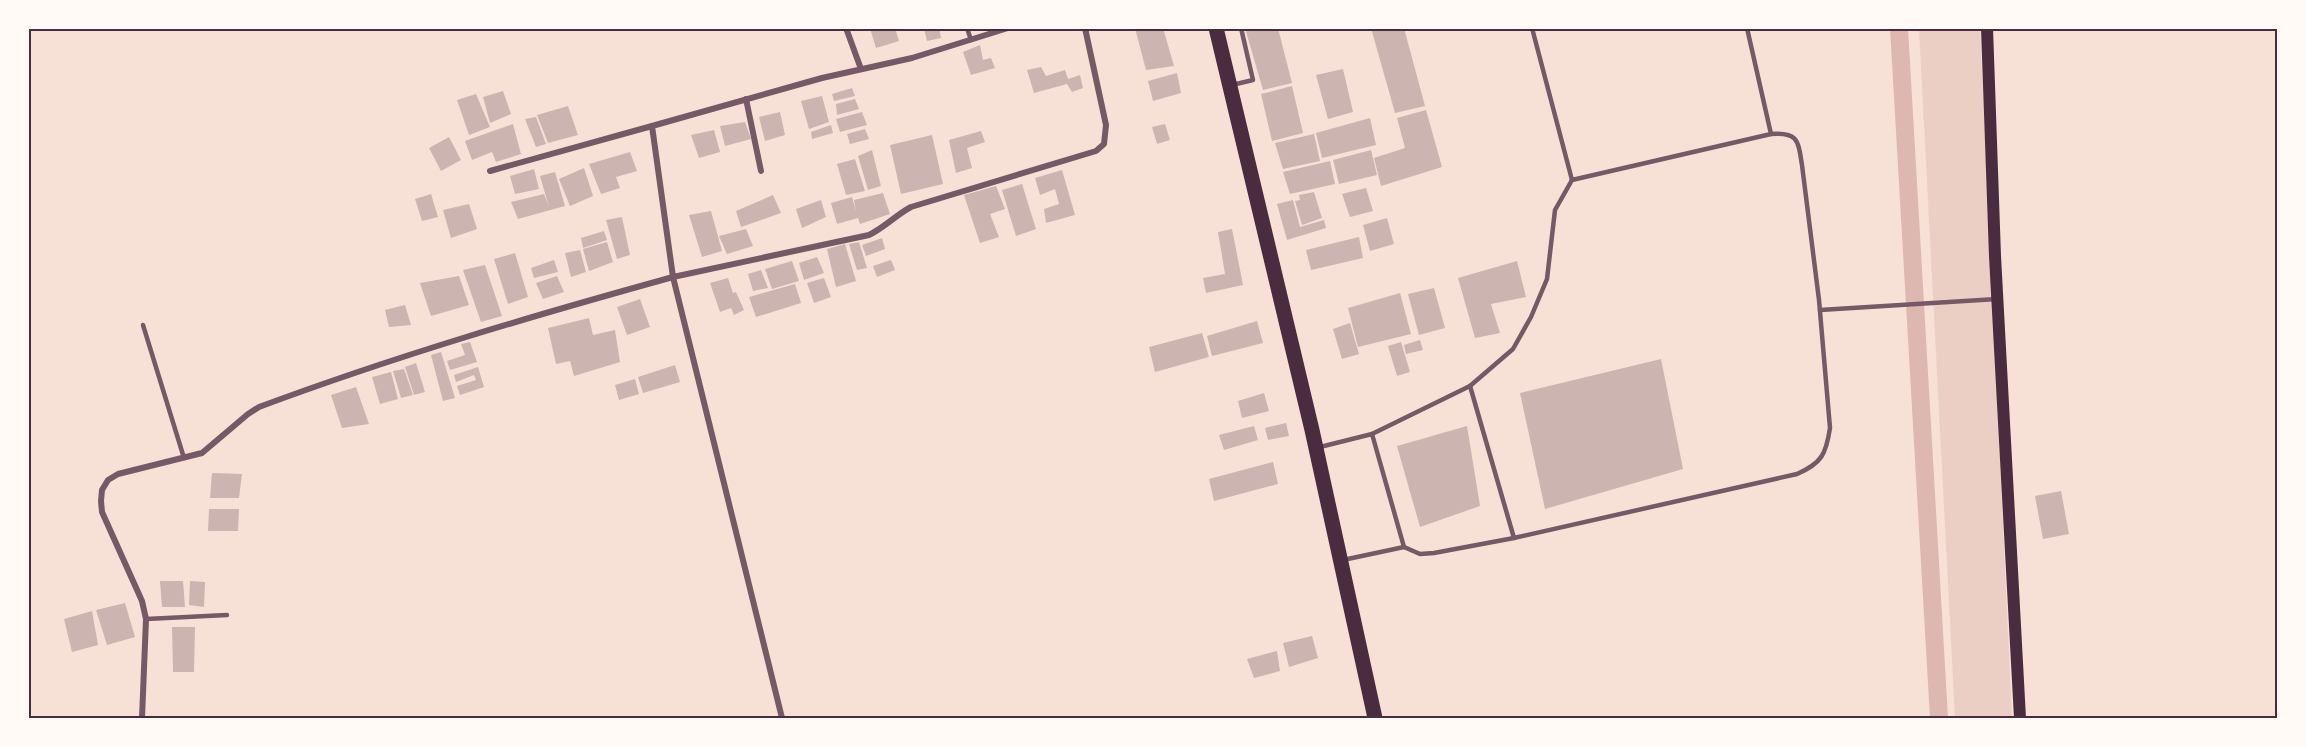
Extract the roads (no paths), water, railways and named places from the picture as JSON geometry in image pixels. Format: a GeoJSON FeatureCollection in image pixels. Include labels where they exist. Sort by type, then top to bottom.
{"type":"FeatureCollection","features":[{"type":"Feature","properties":{"kind":"main road"},"geometry":{"type":"LineString","coordinates":[[1216,28],[1317,447],[1375,718]]}},
{"type":"Feature","properties":{"kind":"main road"},"geometry":{"type":"LineString","coordinates":[[1987,28],[1997,299],[2020,718]]}},
{"type":"Feature","properties":{"kind":"street"},"geometry":{"type":"LineString","coordinates":[[846,28],[861,69]]}},
{"type":"Feature","properties":{"kind":"street"},"geometry":{"type":"LineString","coordinates":[[490,171],[746,99],[912,58],[1008,28]]}},
{"type":"Feature","properties":{"kind":"street"},"geometry":{"type":"LineString","coordinates":[[142,718],[146,619],[142,601],[102,512],[102,490],[108,480],[118,474],[209,450],[248,414],[260,407],[360,370],[537,314],[673,277],[869,235],[884,228],[900,213],[911,207],[1096,151],[1104,144],[1106,126],[1085,28]]}},
{"type":"Feature","properties":{"kind":"street"},"geometry":{"type":"LineString","coordinates":[[746,99],[761,171]]}},
{"type":"Feature","properties":{"kind":"street"},"geometry":{"type":"LineString","coordinates":[[652,126],[673,277],[782,718]]}},
{"type":"Feature","properties":{"kind":"lane"},"geometry":{"type":"LineString","coordinates":[[968,28],[971,40]]}},
{"type":"Feature","properties":{"kind":"lane"},"geometry":{"type":"LineString","coordinates":[[1230,86],[1252,80],[1241,28]]}},
{"type":"Feature","properties":{"kind":"lane"},"geometry":{"type":"LineString","coordinates":[[1317,447],[1372,434],[1470,386],[1513,349],[1531,317],[1547,279],[1555,210],[1572,180],[1532,28]]}},
{"type":"Feature","properties":{"kind":"lane"},"geometry":{"type":"LineString","coordinates":[[1747,28],[1771,134]]}},
{"type":"Feature","properties":{"kind":"lane"},"geometry":{"type":"LineString","coordinates":[[1340,561],[1404,547],[1420,554],[1434,553],[1514,538],[1797,474],[1813,467],[1827,447],[1830,428],[1820,310],[1800,150],[1793,136],[1788,133],[1771,134],[1572,180]]}},
{"type":"Feature","properties":{"kind":"lane"},"geometry":{"type":"LineString","coordinates":[[1820,310],[1997,299]]}},
{"type":"Feature","properties":{"kind":"lane"},"geometry":{"type":"LineString","coordinates":[[143,325],[184,458]]}},
{"type":"Feature","properties":{"kind":"lane"},"geometry":{"type":"LineString","coordinates":[[1470,386],[1514,538]]}},
{"type":"Feature","properties":{"kind":"lane"},"geometry":{"type":"LineString","coordinates":[[1372,434],[1404,547]]}},
{"type":"Feature","properties":{"kind":"lane"},"geometry":{"type":"LineString","coordinates":[[146,619],[227,615]]}},
{"type":"Feature","properties":{"kind":"waterway"},"geometry":{"type":"LineString","coordinates":[[1899,28],[1939,718]]}}]}
